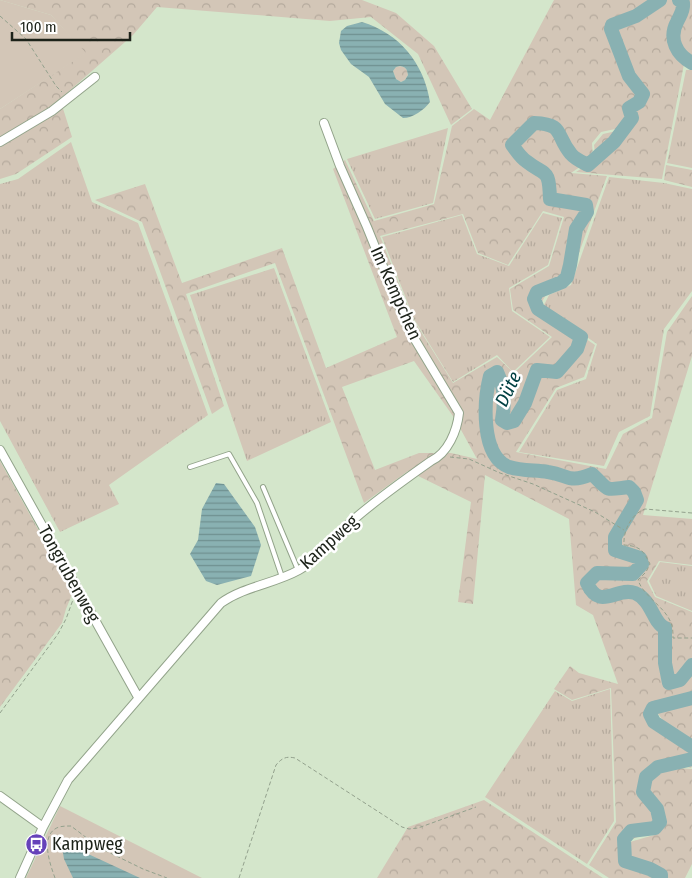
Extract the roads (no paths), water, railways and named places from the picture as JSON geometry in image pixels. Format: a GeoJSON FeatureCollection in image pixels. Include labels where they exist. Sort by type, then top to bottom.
{"type":"FeatureCollection","features":[{"type":"Feature","properties":{"kind":"street"},"geometry":{"type":"LineString","coordinates":[[0,142],[33,123],[95,77]]}},
{"type":"Feature","properties":{"kind":"street","name":"Im Kempchen"},"geometry":{"type":"LineString","coordinates":[[324,123],[408,328],[459,414],[450,443],[439,457]]}},
{"type":"Feature","properties":{"kind":"street","name":"Tongrubenweg"},"geometry":{"type":"LineString","coordinates":[[0,450],[138,697]]}},
{"type":"Feature","properties":{"kind":"street","name":"Kampweg"},"geometry":{"type":"LineString","coordinates":[[20,878],[43,827],[68,780],[221,602],[245,590],[298,570],[314,560],[350,524],[387,492],[431,460],[439,457]]}},
{"type":"Feature","properties":{"kind":"street"},"geometry":{"type":"LineString","coordinates":[[0,796],[43,827]]}},
{"type":"Feature","properties":{"kind":"lane"},"geometry":{"type":"LineString","coordinates":[[190,467],[229,454],[257,503],[282,577]]}},
{"type":"Feature","properties":{"kind":"lane"},"geometry":{"type":"LineString","coordinates":[[263,487],[298,570]]}},
{"type":"Feature","properties":{"kind":"water"},"geometry":{"type":"Polygon","coordinates":[[[362,22],[375,27],[408,51],[416,62],[427,88],[430,102],[425,108],[414,115],[403,118],[385,104],[369,77],[351,64],[341,50],[339,43],[341,31],[347,26],[362,22]],[[402,66],[396,67],[393,71],[396,79],[401,82],[408,75],[406,69],[402,66]]]}},
{"type":"Feature","properties":{"kind":"water"},"geometry":{"type":"Polygon","coordinates":[[[216,483],[224,484],[255,527],[261,545],[251,576],[217,585],[206,581],[190,554],[198,540],[202,509],[216,483]]]}},
{"type":"Feature","properties":{"kind":"water"},"geometry":{"type":"Polygon","coordinates":[[[68,843],[75,843],[86,853],[140,878],[73,878],[64,859],[62,847],[68,843]]]}},
{"type":"Feature","properties":{"kind":"waterway","name":"Düte"},"geometry":{"type":"LineString","coordinates":[[660,0],[636,16],[612,25],[611,29],[629,76],[643,94],[639,102],[629,108],[632,118],[614,142],[588,165],[573,156],[555,128],[544,124],[534,123],[512,145],[524,159],[545,174],[549,182],[550,199],[586,205],[587,212],[576,229],[567,277],[562,282],[537,292],[534,299],[538,309],[581,337],[577,349],[557,372],[537,370],[525,403],[514,421],[507,423],[502,420],[504,401],[502,384],[497,372],[490,376],[486,399],[486,426],[493,452],[500,461],[509,467],[555,473],[573,479],[592,474],[608,488],[629,487],[634,492],[637,500],[615,537],[615,550],[640,558],[642,564],[633,574],[597,573],[587,583],[597,596],[603,597],[628,592],[641,596],[665,628],[665,663],[669,683],[680,680],[692,665]]}},
{"type":"Feature","properties":{"kind":"waterway","name":"Düte"},"geometry":{"type":"LineString","coordinates":[[679,0],[683,3],[683,8],[674,28],[674,40],[678,51],[692,63]]}},
{"type":"Feature","properties":{"kind":"waterway","name":"Düte"},"geometry":{"type":"LineString","coordinates":[[692,698],[653,708],[650,714],[654,722],[692,747]]}},
{"type":"Feature","properties":{"kind":"waterway","name":"Düte"},"geometry":{"type":"LineString","coordinates":[[661,878],[661,875],[650,869],[625,861],[624,839],[631,831],[655,828],[660,822],[657,809],[643,792],[646,777],[658,767],[692,759]]}},
{"type":"Feature","properties":{"kind":"place","name":"Kampweg"},"geometry":{"type":"Point","coordinates":[36,844]}}]}
